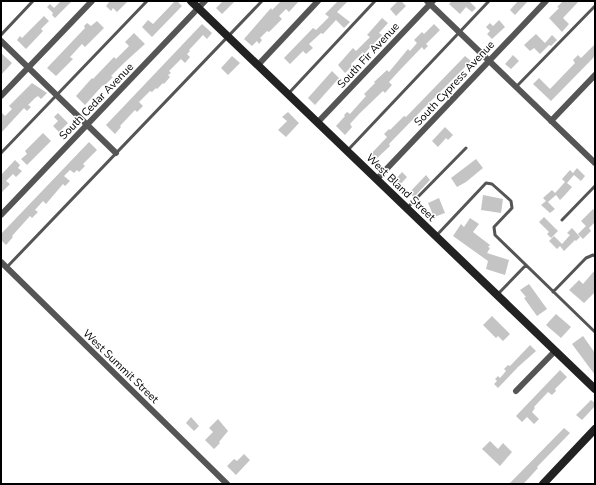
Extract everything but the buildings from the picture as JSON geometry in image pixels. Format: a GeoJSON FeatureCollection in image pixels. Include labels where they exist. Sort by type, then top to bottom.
{"type":"FeatureCollection","features":[{"type":"Feature","properties":{"kind":"street"},"geometry":{"type":"LineString","coordinates":[[1,96],[92,1]]}},
{"type":"Feature","properties":{"kind":"street","name":"West Bland Street"},"geometry":{"type":"LineString","coordinates":[[191,1],[595,389]]}},
{"type":"Feature","properties":{"kind":"street","name":"South Cedar Avenue"},"geometry":{"type":"LineString","coordinates":[[1,215],[205,1]]}},
{"type":"Feature","properties":{"kind":"street"},"geometry":{"type":"LineString","coordinates":[[258,65],[318,1]]}},
{"type":"Feature","properties":{"kind":"street","name":"South Cypress Avenue"},"geometry":{"type":"LineString","coordinates":[[376,179],[546,1]]}},
{"type":"Feature","properties":{"kind":"street"},"geometry":{"type":"LineString","coordinates":[[430,2],[459,33],[595,163]]}},
{"type":"Feature","properties":{"kind":"street","name":"South Fir Avenue"},"geometry":{"type":"LineString","coordinates":[[318,122],[430,2]]}},
{"type":"Feature","properties":{"kind":"street"},"geometry":{"type":"LineString","coordinates":[[1,41],[116,153]]}},
{"type":"Feature","properties":{"kind":"street"},"geometry":{"type":"LineString","coordinates":[[551,121],[595,75]]}},
{"type":"Feature","properties":{"kind":"street","name":"West Summit Street"},"geometry":{"type":"LineString","coordinates":[[1,262],[227,484]]}},
{"type":"Feature","properties":{"kind":"street"},"geometry":{"type":"LineString","coordinates":[[516,391],[555,351]]}},
{"type":"Feature","properties":{"kind":"street"},"geometry":{"type":"LineString","coordinates":[[543,484],[595,430]]}},
{"type":"Feature","properties":{"kind":"lane"},"geometry":{"type":"LineString","coordinates":[[1,35],[33,1]]}},
{"type":"Feature","properties":{"kind":"lane"},"geometry":{"type":"LineString","coordinates":[[1,154],[147,1]]}},
{"type":"Feature","properties":{"kind":"lane"},"geometry":{"type":"LineString","coordinates":[[6,268],[262,1]]}},
{"type":"Feature","properties":{"kind":"lane"},"geometry":{"type":"LineString","coordinates":[[288,94],[375,1]]}},
{"type":"Feature","properties":{"kind":"lane"},"geometry":{"type":"LineString","coordinates":[[347,151],[489,1]]}},
{"type":"Feature","properties":{"kind":"lane"},"geometry":{"type":"LineString","coordinates":[[516,87],[595,6]]}},
{"type":"Feature","properties":{"kind":"lane"},"geometry":{"type":"LineString","coordinates":[[407,208],[466,148]]}},
{"type":"Feature","properties":{"kind":"lane"},"geometry":{"type":"LineString","coordinates":[[436,236],[486,183],[492,184],[511,201],[512,205],[512,208],[494,227],[495,235],[595,332]]}},
{"type":"Feature","properties":{"kind":"lane"},"geometry":{"type":"LineString","coordinates":[[562,220],[595,186]]}},
{"type":"Feature","properties":{"kind":"lane"},"geometry":{"type":"LineString","coordinates":[[553,292],[586,258],[593,255],[595,256]]}},
{"type":"Feature","properties":{"kind":"lane"},"geometry":{"type":"LineString","coordinates":[[497,295],[526,265]]}}]}
